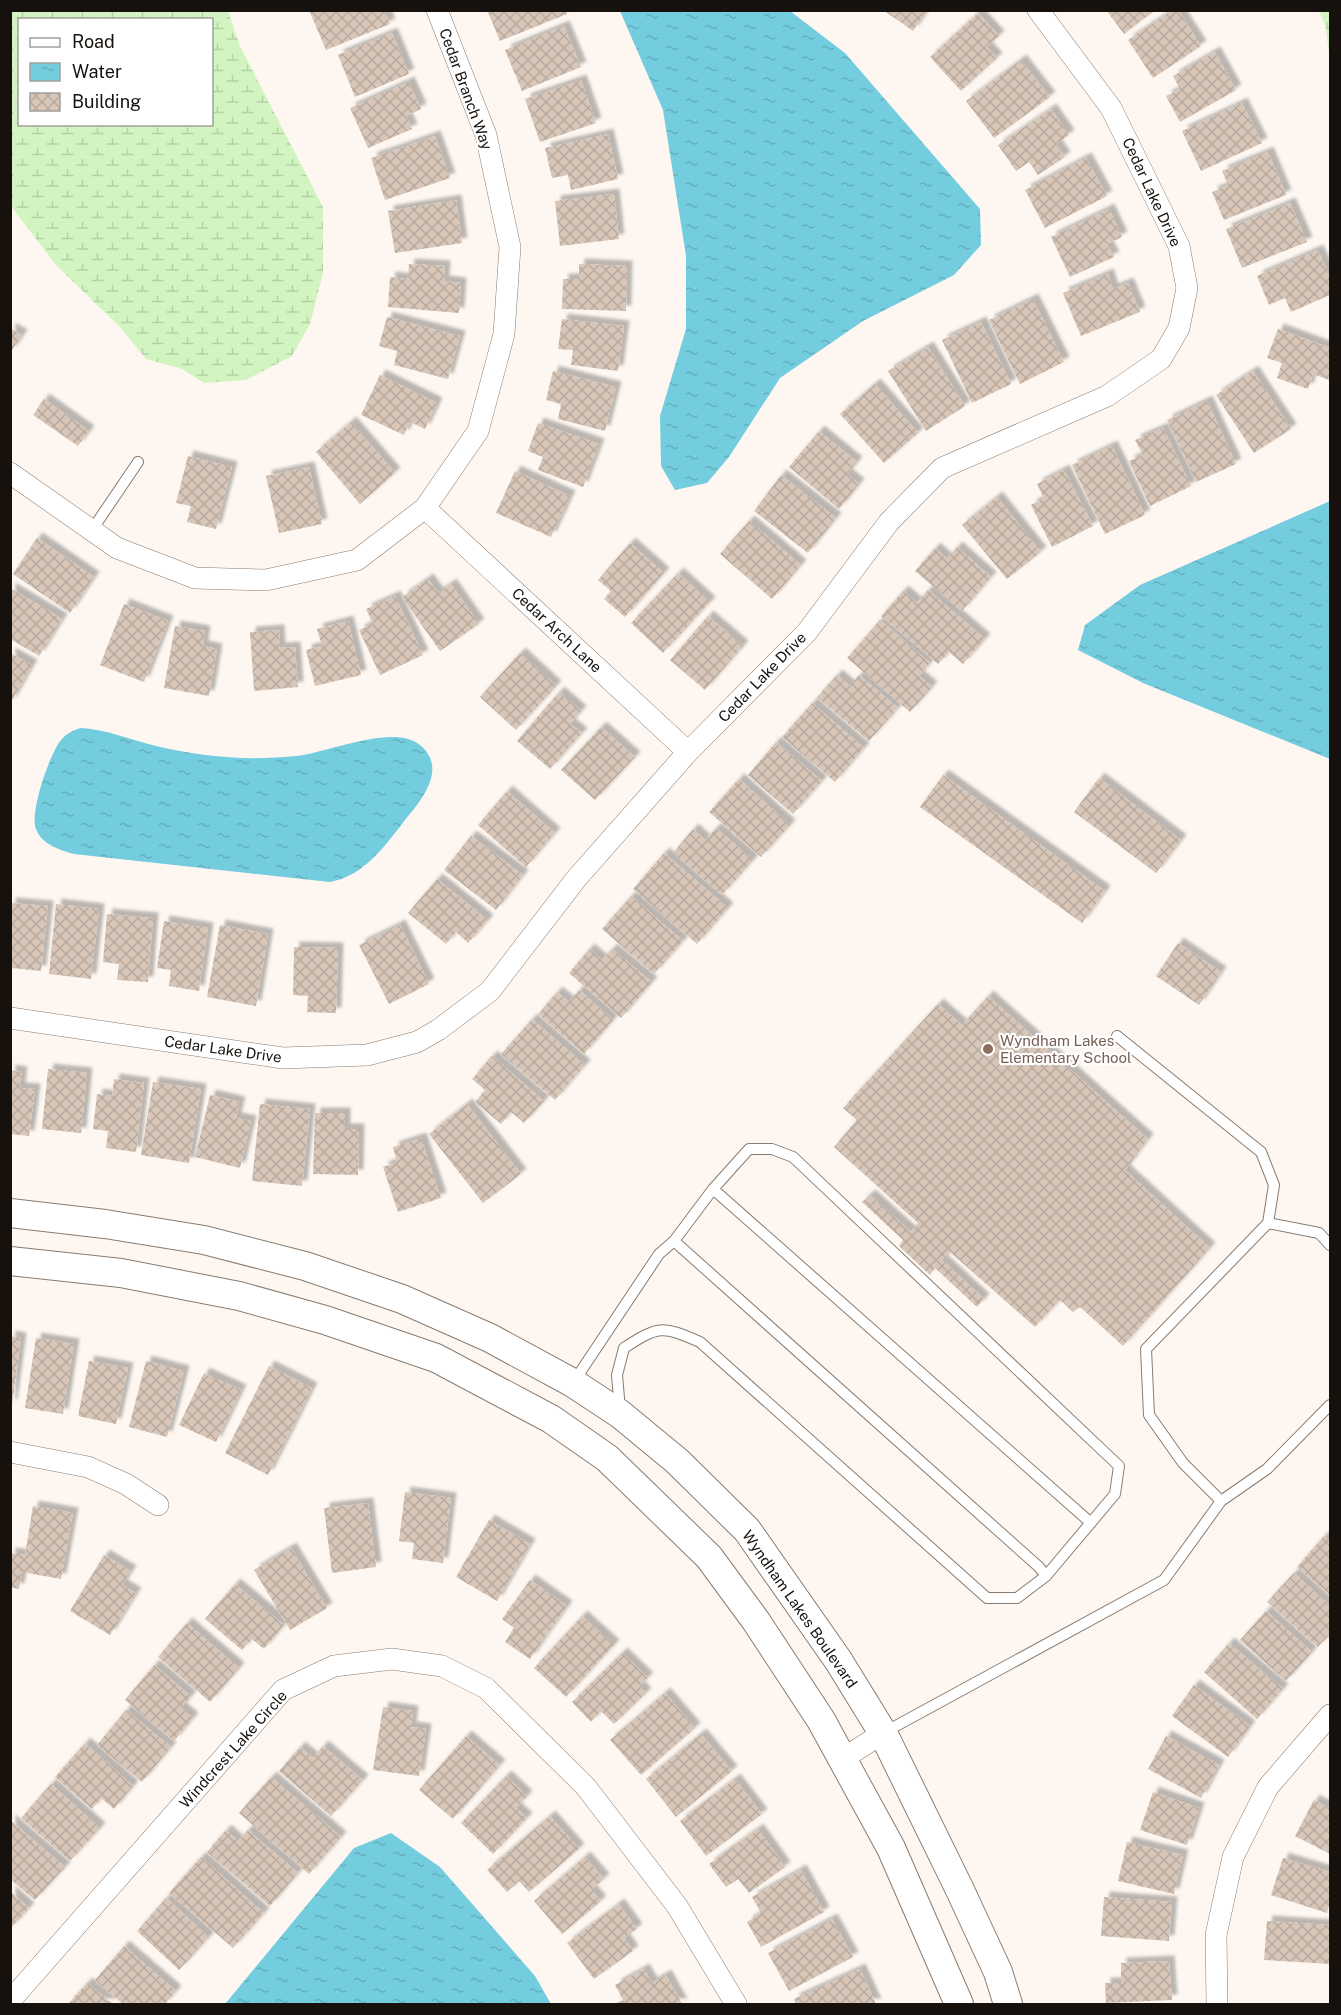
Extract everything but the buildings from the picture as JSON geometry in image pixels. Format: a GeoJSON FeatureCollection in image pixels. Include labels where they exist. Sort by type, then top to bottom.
{"type":"FeatureCollection","features":[{"type":"Feature","properties":{"kind":"street","name":"Cedar Branch Way"},"geometry":{"type":"LineString","coordinates":[[12,476],[117,548],[195,578],[266,580],[357,560],[425,508],[478,431],[504,334],[510,247],[486,135],[437,10]]}},
{"type":"Feature","properties":{"kind":"street","name":"Cedar Lake Drive"},"geometry":{"type":"LineString","coordinates":[[10,1018],[283,1058],[367,1055],[417,1042],[438,1030],[490,991],[576,879],[688,752],[807,632],[889,522],[942,468],[1107,396],[1161,359],[1179,328],[1187,288],[1179,246],[1111,108],[1038,10]]}},
{"type":"Feature","properties":{"kind":"street","name":"Cedar Arch Lane"},"geometry":{"type":"LineString","coordinates":[[425,508],[688,752]]}},
{"type":"Feature","properties":{"kind":"street","name":"Wyndham Lakes Boulevard"},"geometry":{"type":"LineString","coordinates":[[10,1213],[105,1224],[204,1240],[305,1266],[402,1299],[490,1338],[573,1383],[620,1414],[676,1461],[747,1530],[838,1660],[883,1733],[975,1920],[998,1972],[1008,2004]]}},
{"type":"Feature","properties":{"kind":"street"},"geometry":{"type":"LineString","coordinates":[[10,1261],[121,1274],[239,1296],[326,1320],[436,1358],[551,1419],[607,1458],[710,1557],[756,1621],[844,1758],[891,1848],[959,2004]]}},
{"type":"Feature","properties":{"kind":"street"},"geometry":{"type":"LineString","coordinates":[[551,1419],[573,1383]]}},
{"type":"Feature","properties":{"kind":"street"},"geometry":{"type":"LineString","coordinates":[[10,1452],[88,1467],[126,1484],[158,1505]]}},
{"type":"Feature","properties":{"kind":"street","name":"Windcrest Lake Circle"},"geometry":{"type":"LineString","coordinates":[[10,2001],[283,1690],[334,1666],[392,1659],[442,1666],[486,1688],[586,1787],[678,1906],[736,2004]]}},
{"type":"Feature","properties":{"kind":"street"},"geometry":{"type":"LineString","coordinates":[[1216,2004],[1216,1935],[1233,1857],[1268,1787],[1330,1714]]}},
{"type":"Feature","properties":{"kind":"street"},"geometry":{"type":"LineString","coordinates":[[844,1758],[883,1733]]}},
{"type":"Feature","properties":{"kind":"lane"},"geometry":{"type":"LineString","coordinates":[[92,530],[138,462]]}},
{"type":"Feature","properties":{"kind":"lane"},"geometry":{"type":"LineString","coordinates":[[1117,1036],[1262,1152],[1274,1185],[1268,1223],[1146,1349],[1149,1415],[1183,1463],[1221,1501]]}},
{"type":"Feature","properties":{"kind":"lane"},"geometry":{"type":"LineString","coordinates":[[573,1383],[659,1254],[674,1241],[713,1189],[749,1149],[772,1149],[793,1157],[1119,1466],[1115,1494],[1046,1576],[1017,1598],[987,1598],[700,1342],[671,1329],[649,1332],[624,1348],[616,1375],[620,1414]]}},
{"type":"Feature","properties":{"kind":"lane"},"geometry":{"type":"LineString","coordinates":[[713,1189],[1091,1522]]}},
{"type":"Feature","properties":{"kind":"lane"},"geometry":{"type":"LineString","coordinates":[[1268,1223],[1319,1233],[1330,1245]]}},
{"type":"Feature","properties":{"kind":"lane"},"geometry":{"type":"LineString","coordinates":[[674,1241],[1040,1567],[1046,1576]]}},
{"type":"Feature","properties":{"kind":"lane"},"geometry":{"type":"LineString","coordinates":[[883,1733],[1164,1580],[1221,1501],[1267,1470],[1330,1405]]}},
{"type":"Feature","properties":{"kind":"green space"},"geometry":{"type":"Polygon","coordinates":[[[10,11],[228,11],[240,46],[323,207],[323,273],[310,324],[292,356],[246,380],[204,383],[182,369],[146,359],[120,327],[56,265],[11,206],[10,11]]]}},
{"type":"Feature","properties":{"kind":"green space"},"geometry":{"type":"Polygon","coordinates":[[[1319,11],[1330,11],[1330,58],[1325,25],[1319,11]]]}},
{"type":"Feature","properties":{"kind":"water"},"geometry":{"type":"Polygon","coordinates":[[[620,11],[790,11],[845,53],[980,209],[981,245],[954,275],[863,321],[780,378],[729,457],[707,483],[675,490],[661,466],[660,416],[686,329],[686,256],[663,110],[620,11]]]}},
{"type":"Feature","properties":{"kind":"water"},"geometry":{"type":"Polygon","coordinates":[[[1330,501],[1330,759],[1143,683],[1078,650],[1085,625],[1140,585],[1330,501]]]}},
{"type":"Feature","properties":{"kind":"water"},"geometry":{"type":"Polygon","coordinates":[[[80,728],[174,750],[243,758],[296,756],[360,741],[394,737],[408,739],[420,745],[428,754],[432,764],[432,774],[425,794],[373,858],[353,873],[330,882],[74,854],[57,849],[42,839],[36,829],[35,810],[42,783],[56,747],[69,733],[80,728]]]}},
{"type":"Feature","properties":{"kind":"water"},"geometry":{"type":"Polygon","coordinates":[[[391,1833],[440,1867],[535,1976],[551,2004],[225,2004],[354,1848],[391,1833]]]}},
{"type":"Feature","properties":{"kind":"place","name":"Wyndham Lakes Elementary School"},"geometry":{"type":"Point","coordinates":[988,1049]}}]}
